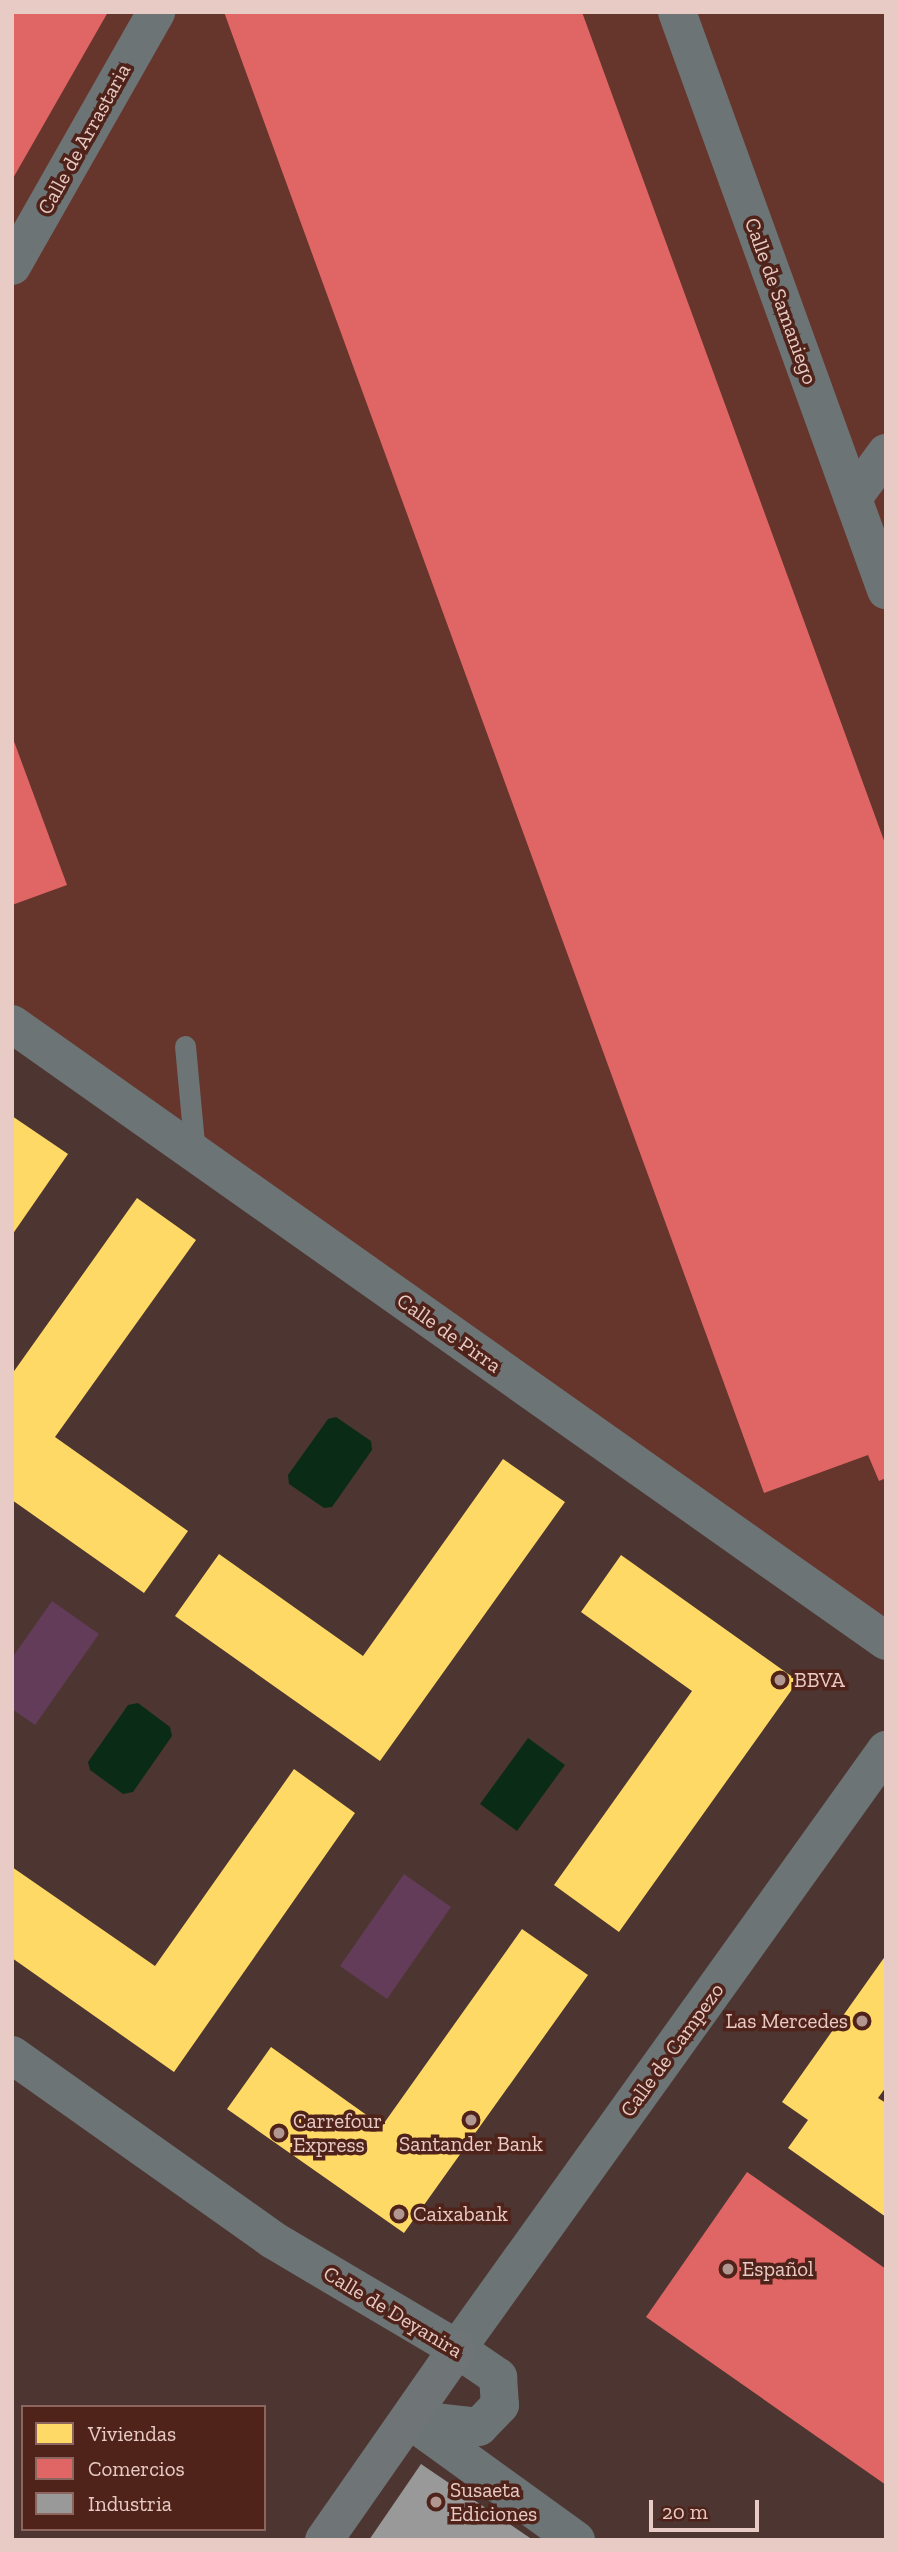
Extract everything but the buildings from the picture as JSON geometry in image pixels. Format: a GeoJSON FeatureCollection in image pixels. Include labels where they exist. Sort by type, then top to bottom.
{"type":"FeatureCollection","features":[{"type":"Feature","properties":{"kind":"main road"},"geometry":{"type":"LineString","coordinates":[[324,2540],[457,2349]]}},
{"type":"Feature","properties":{"kind":"street","name":"Calle de Arrastaria"},"geometry":{"type":"LineString","coordinates":[[12,267],[156,12]]}},
{"type":"Feature","properties":{"kind":"street","name":"Calle de Samaniego"},"geometry":{"type":"LineString","coordinates":[[677,12],[886,590]]}},
{"type":"Feature","properties":{"kind":"street"},"geometry":{"type":"LineString","coordinates":[[853,498],[886,453]]}},
{"type":"Feature","properties":{"kind":"street","name":"Calle de Pirra"},"geometry":{"type":"LineString","coordinates":[[12,1024],[886,1642]]}},
{"type":"Feature","properties":{"kind":"street","name":"Calle de Campezo"},"geometry":{"type":"LineString","coordinates":[[457,2349],[886,1750]]}},
{"type":"Feature","properties":{"kind":"street","name":"Calle de Deyanira"},"geometry":{"type":"LineString","coordinates":[[12,2055],[273,2240],[457,2349],[498,2377],[500,2405],[479,2427],[409,2419]]}},
{"type":"Feature","properties":{"kind":"street"},"geometry":{"type":"LineString","coordinates":[[409,2419],[576,2540]]}},
{"type":"Feature","properties":{"kind":"lane"},"geometry":{"type":"LineString","coordinates":[[185,1046],[195,1154]]}},
{"type":"Feature","properties":{"kind":"shaded area"},"geometry":{"type":"Polygon","coordinates":[[[12,12],[886,12],[886,1641],[12,1024],[12,12]]]}},
{"type":"Feature","properties":{"kind":"shaded area"},"geometry":{"type":"Polygon","coordinates":[[[336,1417],[371,1441],[372,1450],[332,1507],[324,1508],[289,1484],[288,1475],[328,1419],[336,1417]]]}},
{"type":"Feature","properties":{"kind":"shaded area"},"geometry":{"type":"Polygon","coordinates":[[[52,1601],[99,1634],[35,1725],[12,1709],[12,1658],[52,1601]]]}},
{"type":"Feature","properties":{"kind":"shaded area"},"geometry":{"type":"Polygon","coordinates":[[[138,1703],[170,1727],[172,1736],[133,1792],[123,1794],[90,1770],[88,1762],[128,1705],[138,1703]]]}},
{"type":"Feature","properties":{"kind":"shaded area"},"geometry":{"type":"Polygon","coordinates":[[[528,1738],[565,1765],[517,1831],[480,1804],[528,1738]]]}},
{"type":"Feature","properties":{"kind":"shaded area"},"geometry":{"type":"Polygon","coordinates":[[[404,1874],[451,1907],[387,1999],[340,1966],[404,1874]]]}},
{"type":"Feature","properties":{"kind":"place","name":"BBVA"},"geometry":{"type":"Point","coordinates":[780,1680]}},
{"type":"Feature","properties":{"kind":"place","name":"Las Mercedes"},"geometry":{"type":"Point","coordinates":[862,2021]}},
{"type":"Feature","properties":{"kind":"place","name":"Santander Bank"},"geometry":{"type":"Point","coordinates":[471,2120]}},
{"type":"Feature","properties":{"kind":"place","name":"Carrefour Express"},"geometry":{"type":"Point","coordinates":[279,2133]}},
{"type":"Feature","properties":{"kind":"place","name":"Caixabank"},"geometry":{"type":"Point","coordinates":[399,2214]}},
{"type":"Feature","properties":{"kind":"place","name":"Español"},"geometry":{"type":"Point","coordinates":[728,2269]}},
{"type":"Feature","properties":{"kind":"place","name":"Susaeta Ediciones"},"geometry":{"type":"Point","coordinates":[436,2502]}}]}
